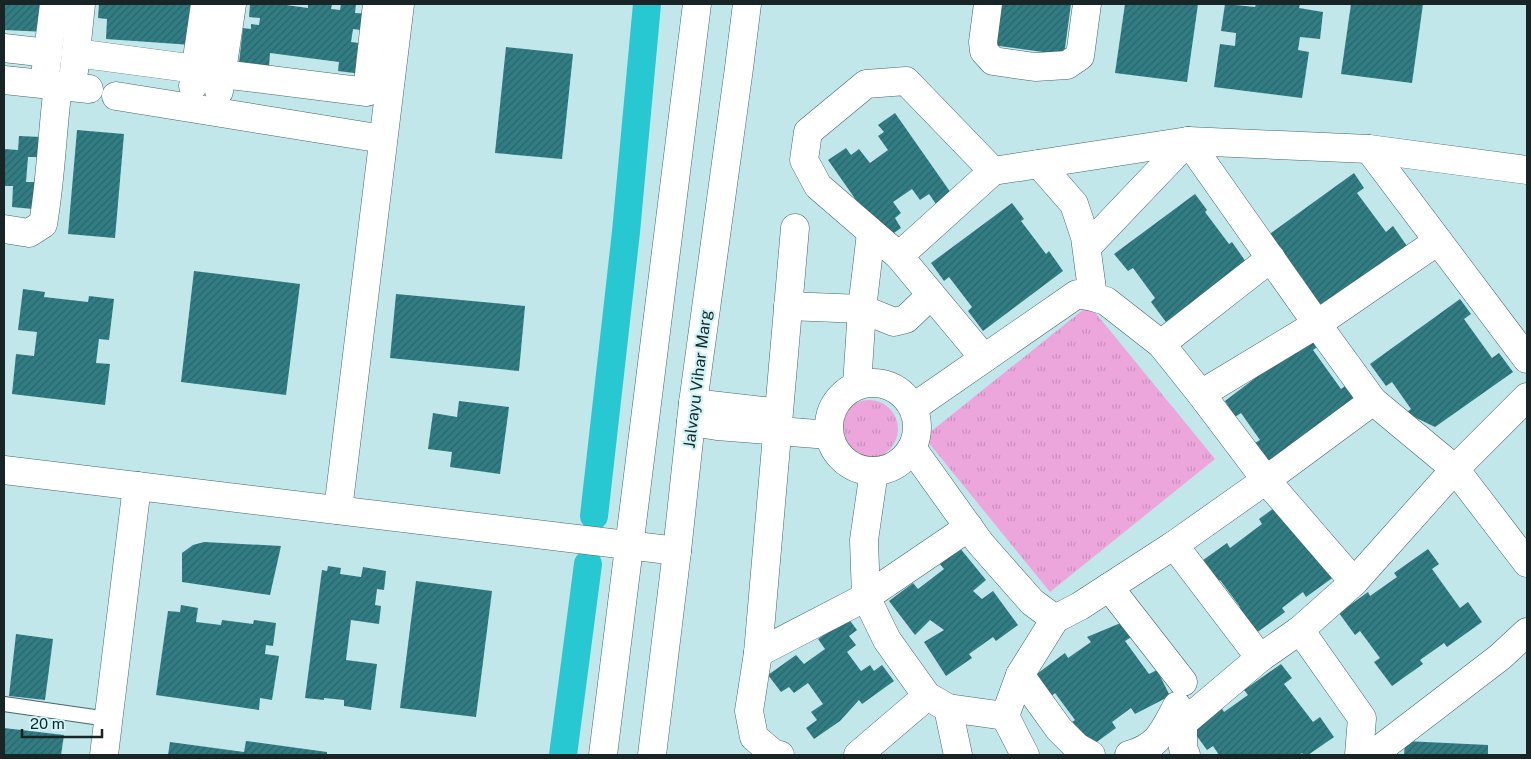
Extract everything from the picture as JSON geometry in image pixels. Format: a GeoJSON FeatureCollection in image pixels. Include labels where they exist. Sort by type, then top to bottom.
{"type":"FeatureCollection","features":[{"type":"Feature","properties":{"kind":"street"},"geometry":{"type":"LineString","coordinates":[[54,4],[48,53],[66,87]]}},
{"type":"Feature","properties":{"kind":"street"},"geometry":{"type":"LineString","coordinates":[[4,230],[29,233],[43,224],[47,204],[53,123],[76,53],[81,4]]}},
{"type":"Feature","properties":{"kind":"street"},"geometry":{"type":"LineString","coordinates":[[204,109],[209,71],[205,4]]}},
{"type":"Feature","properties":{"kind":"street"},"geometry":{"type":"LineString","coordinates":[[209,71],[232,4]]}},
{"type":"Feature","properties":{"kind":"street"},"geometry":{"type":"LineString","coordinates":[[76,53],[367,92],[377,4]]}},
{"type":"Feature","properties":{"kind":"street"},"geometry":{"type":"LineString","coordinates":[[338,510],[400,4]]}},
{"type":"Feature","properties":{"kind":"street"},"geometry":{"type":"LineString","coordinates":[[603,755],[619,544],[697,4]]}},
{"type":"Feature","properties":{"kind":"street","name":"Jalvayu Vihar Marg"},"geometry":{"type":"LineString","coordinates":[[652,755],[692,412],[747,4]]}},
{"type":"Feature","properties":{"kind":"street"},"geometry":{"type":"LineString","coordinates":[[988,4],[982,42],[984,51],[993,60],[1035,67],[1067,64],[1080,56],[1086,4]]}},
{"type":"Feature","properties":{"kind":"street"},"geometry":{"type":"LineString","coordinates":[[4,48],[48,53]]}},
{"type":"Feature","properties":{"kind":"street"},"geometry":{"type":"LineString","coordinates":[[4,80],[66,87]]}},
{"type":"Feature","properties":{"kind":"street"},"geometry":{"type":"LineString","coordinates":[[984,358],[899,256],[818,186],[804,160],[808,132],[866,84],[906,80],[993,171]]}},
{"type":"Feature","properties":{"kind":"street"},"geometry":{"type":"LineString","coordinates":[[116,96],[383,139]]}},
{"type":"Feature","properties":{"kind":"street"},"geometry":{"type":"LineString","coordinates":[[1086,247],[1188,141]]}},
{"type":"Feature","properties":{"kind":"street"},"geometry":{"type":"LineString","coordinates":[[1188,141],[1373,401],[1455,469],[1527,563]]}},
{"type":"Feature","properties":{"kind":"street"},"geometry":{"type":"LineString","coordinates":[[899,256],[993,171],[1188,141],[1369,149],[1527,170]]}},
{"type":"Feature","properties":{"kind":"street"},"geometry":{"type":"LineString","coordinates":[[1369,149],[1527,358]]}},
{"type":"Feature","properties":{"kind":"street"},"geometry":{"type":"LineString","coordinates":[[1039,164],[1074,204],[1085,237],[1093,297]]}},
{"type":"Feature","properties":{"kind":"street"},"geometry":{"type":"LineString","coordinates":[[780,755],[774,754],[754,736],[749,711],[758,653],[795,228]]}},
{"type":"Feature","properties":{"kind":"street"},"geometry":{"type":"LineString","coordinates":[[857,385],[862,309],[871,233]]}},
{"type":"Feature","properties":{"kind":"street"},"geometry":{"type":"LineString","coordinates":[[1201,394],[1317,324],[1438,241]]}},
{"type":"Feature","properties":{"kind":"street"},"geometry":{"type":"LineString","coordinates":[[1161,344],[1271,258]]}},
{"type":"Feature","properties":{"kind":"street"},"geometry":{"type":"LineString","coordinates":[[914,407],[1077,294],[1106,301],[1161,344],[1266,480],[1354,582]]}},
{"type":"Feature","properties":{"kind":"street"},"geometry":{"type":"LineString","coordinates":[[788,306],[862,309],[894,322],[906,319],[931,295]]}},
{"type":"Feature","properties":{"kind":"street"},"geometry":{"type":"LineString","coordinates":[[870,382],[883,383],[896,388],[906,396],[914,407],[918,421],[917,435],[912,448],[903,460],[890,468],[874,471],[859,469],[846,461],[835,450],[830,428],[832,409],[847,391],[857,385],[870,382]]}},
{"type":"Feature","properties":{"kind":"street"},"geometry":{"type":"LineString","coordinates":[[1186,755],[1183,748],[1183,723],[1260,658],[1300,630],[1354,582],[1455,469],[1527,398]]}},
{"type":"Feature","properties":{"kind":"street"},"geometry":{"type":"LineString","coordinates":[[1025,755],[1005,716],[1020,675],[1055,619],[1080,606],[1174,545],[1373,401]]}},
{"type":"Feature","properties":{"kind":"street"},"geometry":{"type":"LineString","coordinates":[[692,412],[830,428]]}},
{"type":"Feature","properties":{"kind":"street"},"geometry":{"type":"LineString","coordinates":[[912,448],[980,543],[1032,602],[1055,619]]}},
{"type":"Feature","properties":{"kind":"street"},"geometry":{"type":"LineString","coordinates":[[4,470],[677,551]]}},
{"type":"Feature","properties":{"kind":"street"},"geometry":{"type":"LineString","coordinates":[[874,471],[864,540],[866,597],[887,640],[938,702],[958,755]]}},
{"type":"Feature","properties":{"kind":"street"},"geometry":{"type":"LineString","coordinates":[[104,755],[137,486]]}},
{"type":"Feature","properties":{"kind":"street"},"geometry":{"type":"LineString","coordinates":[[758,653],[866,597],[969,527]]}},
{"type":"Feature","properties":{"kind":"street"},"geometry":{"type":"LineString","coordinates":[[1174,545],[1260,658]]}},
{"type":"Feature","properties":{"kind":"street"},"geometry":{"type":"LineString","coordinates":[[1108,587],[1180,694],[1158,740],[1129,755]]}},
{"type":"Feature","properties":{"kind":"street"},"geometry":{"type":"LineString","coordinates":[[1300,630],[1362,718],[1359,755]]}},
{"type":"Feature","properties":{"kind":"street"},"geometry":{"type":"LineString","coordinates":[[1372,755],[1500,657],[1527,632]]}},
{"type":"Feature","properties":{"kind":"street"},"geometry":{"type":"LineString","coordinates":[[1020,675],[1060,729],[1077,747],[1091,755]]}},
{"type":"Feature","properties":{"kind":"street"},"geometry":{"type":"LineString","coordinates":[[858,755],[938,702],[1005,716]]}},
{"type":"Feature","properties":{"kind":"lane"},"geometry":{"type":"LineString","coordinates":[[4,704],[108,719]]}},
{"type":"Feature","properties":{"kind":"green space"},"geometry":{"type":"Polygon","coordinates":[[[1089,305],[1215,459],[1050,592],[924,437],[1089,305]]]}},
{"type":"Feature","properties":{"kind":"green space"},"geometry":{"type":"Polygon","coordinates":[[[869,400],[885,405],[893,413],[898,429],[893,445],[885,453],[869,458],[853,453],[845,445],[840,429],[845,413],[853,405],[869,400]]]}},
{"type":"Feature","properties":{"kind":"building"},"geometry":{"type":"Polygon","coordinates":[[[4,4],[41,4],[48,32],[4,30],[4,4]]]}},
{"type":"Feature","properties":{"kind":"building"},"geometry":{"type":"Polygon","coordinates":[[[99,4],[195,4],[192,45],[106,39],[107,19],[98,18],[99,4]]]}},
{"type":"Feature","properties":{"kind":"building"},"geometry":{"type":"Polygon","coordinates":[[[250,4],[286,4],[308,8],[308,4],[332,4],[331,9],[340,10],[341,4],[356,4],[355,13],[370,14],[368,31],[353,29],[351,42],[359,43],[362,74],[338,71],[339,62],[270,53],[269,67],[239,63],[243,28],[251,29],[251,24],[259,25],[260,18],[249,17],[250,4]]]}},
{"type":"Feature","properties":{"kind":"building"},"geometry":{"type":"Polygon","coordinates":[[[997,4],[1071,4],[1064,55],[992,45],[997,4]]]}},
{"type":"Feature","properties":{"kind":"building"},"geometry":{"type":"Polygon","coordinates":[[[1125,4],[1198,4],[1187,82],[1115,73],[1125,4]]]}},
{"type":"Feature","properties":{"kind":"building"},"geometry":{"type":"Polygon","coordinates":[[[1225,4],[1255,7],[1256,4],[1300,4],[1299,8],[1323,12],[1320,39],[1300,37],[1298,50],[1309,52],[1302,98],[1214,87],[1220,44],[1235,46],[1236,33],[1221,31],[1225,4]]]}},
{"type":"Feature","properties":{"kind":"building"},"geometry":{"type":"Polygon","coordinates":[[[1351,4],[1423,4],[1412,83],[1341,74],[1351,4]]]}},
{"type":"Feature","properties":{"kind":"building"},"geometry":{"type":"Polygon","coordinates":[[[506,47],[573,54],[562,159],[495,153],[506,47]]]}},
{"type":"Feature","properties":{"kind":"building"},"geometry":{"type":"Polygon","coordinates":[[[895,113],[951,193],[936,204],[929,194],[920,200],[912,189],[893,202],[901,213],[895,218],[901,228],[884,240],[828,160],[846,148],[851,155],[859,149],[870,163],[888,150],[878,136],[884,132],[878,125],[895,113]]]}},
{"type":"Feature","properties":{"kind":"building"},"geometry":{"type":"Polygon","coordinates":[[[77,130],[124,134],[115,238],[68,234],[77,130]]]}},
{"type":"Feature","properties":{"kind":"building"},"geometry":{"type":"Polygon","coordinates":[[[19,136],[41,137],[39,157],[28,157],[26,182],[35,182],[33,209],[12,207],[13,186],[4,186],[4,149],[18,150],[19,136]]]}},
{"type":"Feature","properties":{"kind":"building"},"geometry":{"type":"Polygon","coordinates":[[[1354,173],[1364,188],[1357,193],[1386,232],[1393,226],[1407,246],[1317,310],[1300,286],[1305,282],[1285,255],[1264,238],[1354,173]]]}},
{"type":"Feature","properties":{"kind":"building"},"geometry":{"type":"Polygon","coordinates":[[[1195,194],[1207,210],[1205,212],[1229,244],[1232,242],[1246,262],[1166,322],[1151,302],[1155,298],[1133,268],[1128,271],[1114,254],[1195,194]]]}},
{"type":"Feature","properties":{"kind":"building"},"geometry":{"type":"Polygon","coordinates":[[[1012,203],[1024,219],[1021,221],[1046,254],[1049,251],[1063,271],[983,331],[968,311],[972,307],[949,277],[944,281],[931,263],[1012,203]]]}},
{"type":"Feature","properties":{"kind":"building"},"geometry":{"type":"Polygon","coordinates":[[[194,271],[300,284],[286,395],[181,382],[194,271]]]}},
{"type":"Feature","properties":{"kind":"building"},"geometry":{"type":"Polygon","coordinates":[[[23,289],[45,292],[44,297],[88,302],[89,296],[114,299],[109,340],[99,339],[96,363],[110,364],[105,405],[12,394],[16,354],[34,356],[37,332],[18,330],[23,289]]]}},
{"type":"Feature","properties":{"kind":"building"},"geometry":{"type":"Polygon","coordinates":[[[396,294],[525,306],[519,371],[390,358],[396,294]]]}},
{"type":"Feature","properties":{"kind":"building"},"geometry":{"type":"Polygon","coordinates":[[[1460,299],[1471,314],[1464,319],[1492,358],[1499,353],[1513,372],[1435,427],[1406,413],[1411,409],[1392,382],[1386,386],[1370,364],[1460,299]]]}},
{"type":"Feature","properties":{"kind":"building"},"geometry":{"type":"Polygon","coordinates":[[[1313,334],[1320,345],[1313,350],[1341,389],[1348,384],[1362,403],[1273,468],[1255,443],[1260,440],[1241,413],[1235,417],[1225,401],[1313,334]]]}},
{"type":"Feature","properties":{"kind":"building"},"geometry":{"type":"Polygon","coordinates":[[[459,401],[509,407],[500,474],[450,467],[452,452],[428,449],[433,413],[457,417],[459,401]]]}},
{"type":"Feature","properties":{"kind":"building"},"geometry":{"type":"Polygon","coordinates":[[[1282,502],[1342,571],[1306,597],[1303,592],[1282,608],[1285,612],[1252,636],[1234,612],[1240,607],[1220,580],[1215,584],[1199,563],[1227,543],[1230,548],[1262,524],[1259,519],[1282,502]]]}},
{"type":"Feature","properties":{"kind":"building"},"geometry":{"type":"Polygon","coordinates":[[[204,542],[281,546],[270,595],[182,582],[182,553],[193,545],[204,542]]]}},
{"type":"Feature","properties":{"kind":"building"},"geometry":{"type":"Polygon","coordinates":[[[959,547],[986,580],[973,591],[982,599],[993,591],[1018,625],[996,641],[993,637],[969,654],[972,658],[946,676],[924,642],[944,630],[930,620],[915,635],[889,601],[913,583],[918,589],[944,569],[939,563],[959,547]]]}},
{"type":"Feature","properties":{"kind":"building"},"geometry":{"type":"Polygon","coordinates":[[[1428,549],[1439,564],[1432,569],[1460,608],[1468,602],[1482,622],[1447,647],[1444,643],[1420,660],[1423,664],[1392,686],[1374,662],[1380,658],[1360,631],[1355,635],[1339,613],[1368,592],[1370,596],[1397,577],[1394,573],[1428,549]]]}},
{"type":"Feature","properties":{"kind":"building"},"geometry":{"type":"Polygon","coordinates":[[[328,566],[341,568],[340,574],[361,577],[363,567],[386,571],[384,590],[377,589],[375,605],[381,606],[379,624],[351,620],[346,660],[377,664],[371,710],[344,706],[344,700],[305,698],[322,570],[327,571],[328,566]]]}},
{"type":"Feature","properties":{"kind":"building"},"geometry":{"type":"Polygon","coordinates":[[[416,581],[492,591],[476,717],[400,708],[416,581]]]}},
{"type":"Feature","properties":{"kind":"building"},"geometry":{"type":"Polygon","coordinates":[[[181,605],[198,608],[196,622],[221,625],[222,620],[253,624],[254,620],[276,623],[273,646],[266,645],[265,654],[279,656],[272,700],[260,698],[259,710],[156,695],[168,611],[180,612],[181,605]]]}},
{"type":"Feature","properties":{"kind":"building"},"geometry":{"type":"Polygon","coordinates":[[[848,618],[857,630],[849,636],[856,645],[847,652],[861,671],[870,665],[874,671],[882,665],[894,681],[862,704],[859,700],[840,721],[814,739],[806,728],[817,720],[811,712],[823,704],[808,683],[794,693],[789,687],[781,692],[768,675],[796,655],[804,664],[825,649],[818,639],[848,618]]]}},
{"type":"Feature","properties":{"kind":"building"},"geometry":{"type":"Polygon","coordinates":[[[1123,622],[1136,634],[1125,641],[1149,674],[1157,670],[1170,696],[1135,714],[1131,708],[1112,722],[1116,728],[1087,749],[1069,724],[1075,720],[1055,693],[1050,697],[1034,676],[1065,653],[1068,658],[1091,642],[1087,637],[1123,622]]]}},
{"type":"Feature","properties":{"kind":"building"},"geometry":{"type":"Polygon","coordinates":[[[16,634],[53,639],[45,700],[9,696],[16,634]]]}},
{"type":"Feature","properties":{"kind":"building"},"geometry":{"type":"Polygon","coordinates":[[[1281,664],[1292,678],[1284,684],[1313,722],[1320,717],[1334,737],[1308,755],[1302,753],[1299,755],[1219,755],[1213,746],[1207,750],[1191,728],[1221,707],[1224,712],[1248,695],[1244,690],[1281,664]]]}},
{"type":"Feature","properties":{"kind":"building"},"geometry":{"type":"Polygon","coordinates":[[[4,728],[64,735],[61,755],[4,755],[4,728]]]}},
{"type":"Feature","properties":{"kind":"building"},"geometry":{"type":"Polygon","coordinates":[[[246,741],[327,752],[327,755],[168,755],[170,742],[244,752],[246,741]]]}},
{"type":"Feature","properties":{"kind":"building"},"geometry":{"type":"Polygon","coordinates":[[[1405,741],[1488,745],[1488,755],[1404,755],[1405,741]]]}},
{"type":"Feature","properties":{"kind":"waterway"},"geometry":{"type":"LineString","coordinates":[[594,516],[626,232],[647,4]]}},
{"type":"Feature","properties":{"kind":"waterway"},"geometry":{"type":"LineString","coordinates":[[588,564],[594,516]]}},
{"type":"Feature","properties":{"kind":"waterway"},"geometry":{"type":"LineString","coordinates":[[563,755],[588,564]]}}]}
